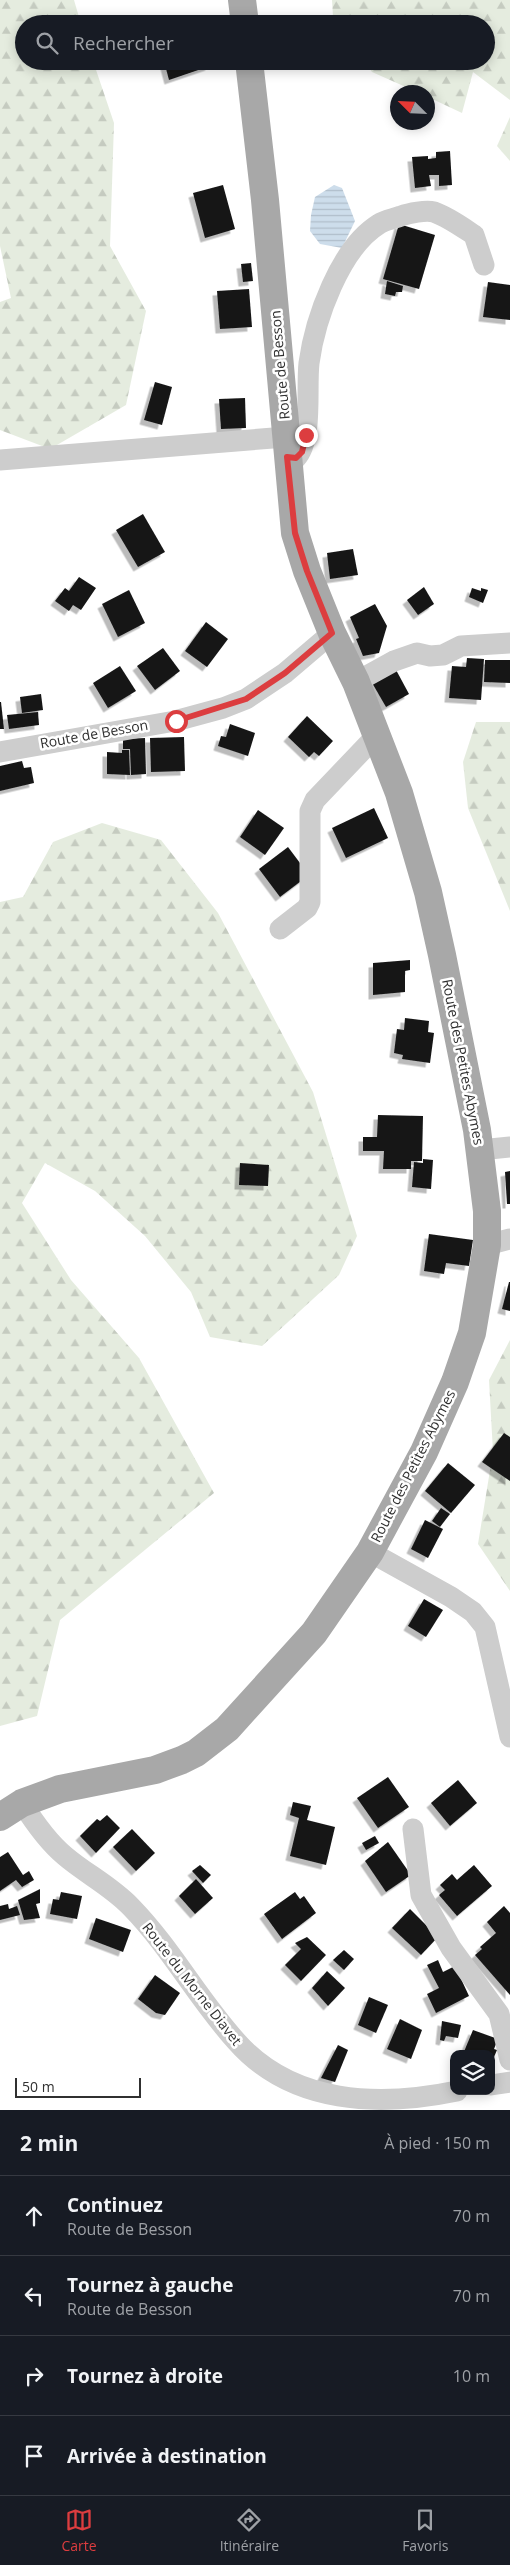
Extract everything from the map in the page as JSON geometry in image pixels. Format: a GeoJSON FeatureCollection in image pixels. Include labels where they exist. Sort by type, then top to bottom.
{"type":"FeatureCollection","features":[{"type":"Feature","properties":{"kind":"main road"},"geometry":{"type":"LineString","coordinates":[[242,0],[244,15]]}},
{"type":"Feature","properties":{"kind":"main road","name":"Route de Besson"},"geometry":{"type":"LineString","coordinates":[[250,70],[265,200],[295,533],[307,571],[332,633]]}},
{"type":"Feature","properties":{"kind":"main road","name":"Route des Petites Abymes"},"geometry":{"type":"LineString","coordinates":[[11,1810],[60,1789],[155,1770],[196,1752],[227,1729],[314,1633],[370,1552],[424,1452],[455,1382],[499,1242],[487,1211],[480,1150],[428,892],[399,793],[356,682],[332,633]]}},
{"type":"Feature","properties":{"kind":"street"},"geometry":{"type":"LineString","coordinates":[[0,460],[287,447],[296,458],[302,452],[306,435],[309,362],[322,306],[336,277],[360,243],[380,224],[407,214],[433,212],[474,234],[484,265]]}},
{"type":"Feature","properties":{"kind":"street","name":"Route de Besson"},"geometry":{"type":"LineString","coordinates":[[0,752],[176,721],[223,708],[246,699],[285,673],[332,633]]}},
{"type":"Feature","properties":{"kind":"street"},"geometry":{"type":"LineString","coordinates":[[356,682],[394,661],[417,653],[430,656],[444,655],[461,646],[510,643]]}},
{"type":"Feature","properties":{"kind":"street"},"geometry":{"type":"LineString","coordinates":[[280,929],[307,908],[310,902],[310,811],[315,800],[376,735]]}},
{"type":"Feature","properties":{"kind":"street"},"geometry":{"type":"LineString","coordinates":[[480,1150],[510,1147]]}},
{"type":"Feature","properties":{"kind":"street"},"geometry":{"type":"LineString","coordinates":[[370,1552],[451,1597],[473,1612],[485,1627],[510,1738]]}},
{"type":"Feature","properties":{"kind":"street","name":"Route du Morne Diavet"},"geometry":{"type":"LineString","coordinates":[[11,1810],[39,1829],[64,1856],[102,1882],[131,1907],[179,1964],[225,2028],[250,2056],[293,2084],[338,2104],[428,2097],[450,2093]]}},
{"type":"Feature","properties":{"kind":"street"},"geometry":{"type":"LineString","coordinates":[[413,1829],[421,1895],[451,1948],[499,2014],[510,2060]]}},
{"type":"Feature","properties":{"kind":"street"},"geometry":{"type":"LineString","coordinates":[[495,2084],[510,2082]]}},
{"type":"Feature","properties":{"kind":"street"},"geometry":{"type":"LineString","coordinates":[[453,2110],[456,2095]]}},
{"type":"Feature","properties":{"kind":"green space"},"geometry":{"type":"Polygon","coordinates":[[[0,0],[74,0],[78,15],[15,15],[15,70],[96,70],[114,123],[110,246],[146,311],[126,405],[50,449],[0,430],[0,302],[11,298],[0,246],[0,0]]]}},
{"type":"Feature","properties":{"kind":"green space"},"geometry":{"type":"Polygon","coordinates":[[[332,0],[510,0],[510,100],[473,72],[462,113],[435,100],[435,85],[401,85],[371,70],[495,70],[495,15],[333,15],[332,0]]]}},
{"type":"Feature","properties":{"kind":"green space"},"geometry":{"type":"Polygon","coordinates":[[[510,117],[510,161],[497,146],[510,117]]]}},
{"type":"Feature","properties":{"kind":"green space"},"geometry":{"type":"Polygon","coordinates":[[[476,722],[510,722],[510,911],[468,808],[463,762],[476,722]]]}},
{"type":"Feature","properties":{"kind":"green space"},"geometry":{"type":"Polygon","coordinates":[[[102,823],[161,840],[218,913],[313,1092],[357,1236],[339,1275],[262,1346],[210,1337],[191,1292],[145,1236],[95,1191],[45,1163],[22,1203],[71,1280],[139,1358],[214,1493],[60,1620],[37,1716],[0,1726],[0,902],[23,897],[53,842],[102,823]]]}},
{"type":"Feature","properties":{"kind":"green space"},"geometry":{"type":"Polygon","coordinates":[[[510,1340],[510,1591],[478,1544],[493,1452],[489,1380],[510,1340]]]}},
{"type":"Feature","properties":{"kind":"water"},"geometry":{"type":"Polygon","coordinates":[[[334,185],[342,188],[355,221],[342,248],[320,244],[310,231],[315,197],[334,185]]]}},
{"type":"Feature","properties":{"kind":"building"},"geometry":{"type":"Polygon","coordinates":[[[166,70],[198,70],[169,80],[166,70]]]}},
{"type":"Feature","properties":{"kind":"building"},"geometry":{"type":"Polygon","coordinates":[[[450,151],[452,185],[439,186],[439,175],[429,175],[431,186],[415,188],[412,157],[428,156],[428,159],[436,158],[436,152],[450,151]]]}},
{"type":"Feature","properties":{"kind":"building"},"geometry":{"type":"Polygon","coordinates":[[[223,185],[235,229],[205,238],[193,193],[223,185]]]}},
{"type":"Feature","properties":{"kind":"building"},"geometry":{"type":"Polygon","coordinates":[[[399,224],[435,235],[419,289],[383,279],[399,224]]]}},
{"type":"Feature","properties":{"kind":"building"},"geometry":{"type":"Polygon","coordinates":[[[251,263],[253,281],[243,282],[241,264],[251,263]]]}},
{"type":"Feature","properties":{"kind":"building"},"geometry":{"type":"Polygon","coordinates":[[[387,281],[403,286],[402,292],[396,292],[395,296],[385,294],[387,281]]]}},
{"type":"Feature","properties":{"kind":"building"},"geometry":{"type":"Polygon","coordinates":[[[488,282],[510,285],[510,320],[483,317],[488,282]]]}},
{"type":"Feature","properties":{"kind":"building"},"geometry":{"type":"Polygon","coordinates":[[[249,289],[252,327],[220,329],[217,291],[249,289]]]}},
{"type":"Feature","properties":{"kind":"building"},"geometry":{"type":"Polygon","coordinates":[[[155,382],[172,387],[162,425],[144,420],[155,382]]]}},
{"type":"Feature","properties":{"kind":"building"},"geometry":{"type":"Polygon","coordinates":[[[245,398],[246,428],[221,429],[219,399],[245,398]]]}},
{"type":"Feature","properties":{"kind":"building"},"geometry":{"type":"Polygon","coordinates":[[[143,514],[165,552],[138,567],[116,530],[143,514]]]}},
{"type":"Feature","properties":{"kind":"building"},"geometry":{"type":"Polygon","coordinates":[[[353,549],[358,575],[330,579],[327,553],[353,549]]]}},
{"type":"Feature","properties":{"kind":"building"},"geometry":{"type":"Polygon","coordinates":[[[79,577],[96,588],[81,610],[73,605],[69,611],[55,601],[65,588],[69,591],[79,577]]]}},
{"type":"Feature","properties":{"kind":"building"},"geometry":{"type":"Polygon","coordinates":[[[424,587],[434,604],[418,615],[407,600],[424,587]]]}},
{"type":"Feature","properties":{"kind":"building"},"geometry":{"type":"Polygon","coordinates":[[[472,588],[481,591],[481,588],[488,590],[483,603],[469,597],[472,588]]]}},
{"type":"Feature","properties":{"kind":"building"},"geometry":{"type":"Polygon","coordinates":[[[129,590],[145,623],[118,637],[102,604],[129,590]]]}},
{"type":"Feature","properties":{"kind":"building"},"geometry":{"type":"Polygon","coordinates":[[[375,604],[387,626],[379,653],[363,656],[356,639],[359,638],[350,617],[375,604]]]}},
{"type":"Feature","properties":{"kind":"building"},"geometry":{"type":"Polygon","coordinates":[[[206,622],[228,639],[207,667],[185,651],[206,622]]]}},
{"type":"Feature","properties":{"kind":"building"},"geometry":{"type":"Polygon","coordinates":[[[163,648],[180,671],[155,690],[137,666],[163,648]]]}},
{"type":"Feature","properties":{"kind":"building"},"geometry":{"type":"Polygon","coordinates":[[[467,658],[484,659],[481,700],[449,698],[452,666],[466,667],[467,658]]]}},
{"type":"Feature","properties":{"kind":"building"},"geometry":{"type":"Polygon","coordinates":[[[485,660],[510,660],[510,683],[484,682],[485,660]]]}},
{"type":"Feature","properties":{"kind":"building"},"geometry":{"type":"Polygon","coordinates":[[[120,666],[136,691],[108,708],[93,683],[120,666]]]}},
{"type":"Feature","properties":{"kind":"building"},"geometry":{"type":"Polygon","coordinates":[[[395,668],[409,694],[386,707],[371,681],[395,668]]]}},
{"type":"Feature","properties":{"kind":"building"},"geometry":{"type":"Polygon","coordinates":[[[41,694],[43,710],[22,713],[20,697],[41,694]]]}},
{"type":"Feature","properties":{"kind":"building"},"geometry":{"type":"Polygon","coordinates":[[[1,702],[4,729],[0,729],[1,702]]]}},
{"type":"Feature","properties":{"kind":"building"},"geometry":{"type":"Polygon","coordinates":[[[38,712],[39,725],[9,729],[7,715],[38,712]]]}},
{"type":"Feature","properties":{"kind":"building"},"geometry":{"type":"Polygon","coordinates":[[[307,716],[333,741],[319,756],[314,752],[309,757],[288,737],[307,716]]]}},
{"type":"Feature","properties":{"kind":"building"},"geometry":{"type":"Polygon","coordinates":[[[230,724],[255,733],[248,756],[218,746],[221,736],[226,737],[230,724]]]}},
{"type":"Feature","properties":{"kind":"building"},"geometry":{"type":"Polygon","coordinates":[[[184,737],[185,771],[151,772],[150,738],[184,737]]]}},
{"type":"Feature","properties":{"kind":"building"},"geometry":{"type":"Polygon","coordinates":[[[145,738],[146,774],[131,775],[130,749],[123,749],[123,739],[145,738]]]}},
{"type":"Feature","properties":{"kind":"building"},"geometry":{"type":"Polygon","coordinates":[[[122,750],[129,750],[130,775],[107,774],[107,752],[122,753],[122,750]]]}},
{"type":"Feature","properties":{"kind":"building"},"geometry":{"type":"Polygon","coordinates":[[[22,761],[24,768],[31,767],[34,783],[0,791],[0,766],[22,761]]]}},
{"type":"Feature","properties":{"kind":"building"},"geometry":{"type":"Polygon","coordinates":[[[374,808],[388,838],[346,858],[332,828],[374,808]]]}},
{"type":"Feature","properties":{"kind":"building"},"geometry":{"type":"Polygon","coordinates":[[[258,810],[284,828],[265,855],[240,837],[258,810]]]}},
{"type":"Feature","properties":{"kind":"building"},"geometry":{"type":"Polygon","coordinates":[[[288,847],[309,875],[280,897],[259,869],[288,847]]]}},
{"type":"Feature","properties":{"kind":"building"},"geometry":{"type":"Polygon","coordinates":[[[410,960],[410,970],[405,971],[405,992],[373,995],[373,963],[410,960]]]}},
{"type":"Feature","properties":{"kind":"building"},"geometry":{"type":"Polygon","coordinates":[[[405,1018],[429,1021],[428,1032],[434,1033],[430,1063],[402,1059],[403,1055],[394,1053],[397,1029],[404,1030],[405,1018]]]}},
{"type":"Feature","properties":{"kind":"building"},"geometry":{"type":"Polygon","coordinates":[[[378,1115],[423,1116],[422,1161],[411,1161],[411,1169],[383,1169],[384,1151],[363,1151],[363,1137],[377,1137],[378,1115]]]}},
{"type":"Feature","properties":{"kind":"building"},"geometry":{"type":"Polygon","coordinates":[[[423,1159],[433,1160],[431,1189],[412,1187],[414,1162],[423,1163],[423,1159]]]}},
{"type":"Feature","properties":{"kind":"building"},"geometry":{"type":"Polygon","coordinates":[[[240,1163],[269,1165],[268,1186],[239,1185],[240,1163]]]}},
{"type":"Feature","properties":{"kind":"building"},"geometry":{"type":"Polygon","coordinates":[[[510,1171],[510,1204],[507,1204],[505,1172],[510,1171]]]}},
{"type":"Feature","properties":{"kind":"building"},"geometry":{"type":"Polygon","coordinates":[[[429,1234],[473,1240],[469,1266],[446,1263],[444,1274],[424,1271],[429,1234]]]}},
{"type":"Feature","properties":{"kind":"building"},"geometry":{"type":"Polygon","coordinates":[[[510,1282],[510,1311],[502,1309],[510,1282]]]}},
{"type":"Feature","properties":{"kind":"building"},"geometry":{"type":"Polygon","coordinates":[[[504,1433],[510,1437],[510,1481],[482,1462],[504,1433]]]}},
{"type":"Feature","properties":{"kind":"building"},"geometry":{"type":"Polygon","coordinates":[[[448,1463],[475,1485],[451,1513],[425,1491],[448,1463]]]}},
{"type":"Feature","properties":{"kind":"building"},"geometry":{"type":"Polygon","coordinates":[[[441,1508],[450,1514],[440,1527],[432,1521],[441,1508]]]}},
{"type":"Feature","properties":{"kind":"building"},"geometry":{"type":"Polygon","coordinates":[[[425,1520],[443,1529],[428,1558],[411,1549],[425,1520]]]}},
{"type":"Feature","properties":{"kind":"building"},"geometry":{"type":"Polygon","coordinates":[[[424,1599],[443,1610],[426,1637],[408,1626],[424,1599]]]}},
{"type":"Feature","properties":{"kind":"building"},"geometry":{"type":"Polygon","coordinates":[[[388,1777],[409,1807],[378,1828],[357,1798],[388,1777]]]}},
{"type":"Feature","properties":{"kind":"building"},"geometry":{"type":"Polygon","coordinates":[[[458,1780],[477,1803],[450,1826],[431,1803],[458,1780]]]}},
{"type":"Feature","properties":{"kind":"building"},"geometry":{"type":"Polygon","coordinates":[[[293,1802],[311,1806],[307,1820],[335,1827],[326,1865],[290,1856],[299,1818],[290,1815],[293,1802]]]}},
{"type":"Feature","properties":{"kind":"building"},"geometry":{"type":"Polygon","coordinates":[[[107,1815],[120,1828],[96,1853],[80,1836],[97,1819],[100,1821],[107,1815]]]}},
{"type":"Feature","properties":{"kind":"building"},"geometry":{"type":"Polygon","coordinates":[[[132,1829],[155,1853],[136,1871],[113,1847],[132,1829]]]}},
{"type":"Feature","properties":{"kind":"building"},"geometry":{"type":"Polygon","coordinates":[[[375,1836],[379,1843],[366,1850],[362,1843],[375,1836]]]}},
{"type":"Feature","properties":{"kind":"building"},"geometry":{"type":"Polygon","coordinates":[[[388,1842],[411,1875],[386,1892],[365,1861],[388,1842]]]}},
{"type":"Feature","properties":{"kind":"building"},"geometry":{"type":"Polygon","coordinates":[[[8,1852],[23,1875],[29,1871],[34,1880],[22,1887],[16,1880],[0,1891],[0,1857],[8,1852]]]}},
{"type":"Feature","properties":{"kind":"building"},"geometry":{"type":"Polygon","coordinates":[[[200,1865],[211,1875],[203,1883],[192,1871],[200,1865]]]}},
{"type":"Feature","properties":{"kind":"building"},"geometry":{"type":"Polygon","coordinates":[[[474,1865],[492,1886],[457,1916],[439,1895],[445,1890],[440,1885],[452,1874],[457,1880],[474,1865]]]}},
{"type":"Feature","properties":{"kind":"building"},"geometry":{"type":"Polygon","coordinates":[[[196,1879],[213,1898],[195,1914],[179,1896],[196,1879]]]}},
{"type":"Feature","properties":{"kind":"building"},"geometry":{"type":"Polygon","coordinates":[[[40,1889],[40,1903],[36,1904],[40,1918],[24,1920],[18,1900],[40,1889]]]}},
{"type":"Feature","properties":{"kind":"building"},"geometry":{"type":"Polygon","coordinates":[[[61,1892],[82,1896],[77,1919],[50,1914],[53,1899],[59,1900],[61,1892]]]}},
{"type":"Feature","properties":{"kind":"building"},"geometry":{"type":"Polygon","coordinates":[[[295,1892],[300,1899],[304,1896],[316,1913],[282,1939],[264,1914],[295,1892]]]}},
{"type":"Feature","properties":{"kind":"building"},"geometry":{"type":"Polygon","coordinates":[[[8,1904],[9,1909],[17,1906],[20,1915],[0,1920],[0,1906],[8,1904]]]}},
{"type":"Feature","properties":{"kind":"building"},"geometry":{"type":"Polygon","coordinates":[[[504,1906],[510,1913],[510,1995],[475,1955],[482,1949],[480,1947],[496,1933],[487,1922],[504,1906]]]}},
{"type":"Feature","properties":{"kind":"building"},"geometry":{"type":"Polygon","coordinates":[[[410,1909],[438,1937],[421,1955],[392,1928],[410,1909]]]}},
{"type":"Feature","properties":{"kind":"building"},"geometry":{"type":"Polygon","coordinates":[[[96,1918],[131,1930],[123,1952],[89,1939],[96,1918]]]}},
{"type":"Feature","properties":{"kind":"building"},"geometry":{"type":"Polygon","coordinates":[[[307,1937],[326,1955],[301,1981],[285,1965],[301,1949],[295,1943],[307,1937]]]}},
{"type":"Feature","properties":{"kind":"building"},"geometry":{"type":"Polygon","coordinates":[[[344,1950],[354,1959],[344,1970],[333,1960],[344,1950]]]}},
{"type":"Feature","properties":{"kind":"building"},"geometry":{"type":"Polygon","coordinates":[[[438,1960],[443,1972],[455,1966],[469,1996],[436,2013],[427,1994],[439,1988],[427,1965],[438,1960]]]}},
{"type":"Feature","properties":{"kind":"building"},"geometry":{"type":"Polygon","coordinates":[[[327,1971],[345,1988],[328,2006],[312,1988],[327,1971]]]}},
{"type":"Feature","properties":{"kind":"building"},"geometry":{"type":"Polygon","coordinates":[[[155,1975],[180,1993],[165,2015],[156,2013],[138,1999],[155,1975]]]}},
{"type":"Feature","properties":{"kind":"building"},"geometry":{"type":"Polygon","coordinates":[[[369,1997],[388,2005],[376,2033],[358,2025],[369,1997]]]}},
{"type":"Feature","properties":{"kind":"building"},"geometry":{"type":"Polygon","coordinates":[[[400,2019],[422,2030],[411,2059],[387,2049],[400,2019]]]}},
{"type":"Feature","properties":{"kind":"building"},"geometry":{"type":"Polygon","coordinates":[[[442,2021],[461,2025],[458,2038],[446,2036],[444,2041],[440,2040],[442,2021]]]}},
{"type":"Feature","properties":{"kind":"building"},"geometry":{"type":"Polygon","coordinates":[[[473,2030],[498,2039],[494,2049],[497,2050],[495,2055],[495,2050],[465,2050],[473,2030]]]}},
{"type":"Feature","properties":{"kind":"building"},"geometry":{"type":"Polygon","coordinates":[[[338,2045],[348,2050],[335,2082],[321,2078],[338,2045]]]}},
{"type":"Feature","properties":{"kind":"route"},"geometry":{"type":"LineString","coordinates":[[176,721],[223,708],[246,699],[285,673],[332,633],[307,571],[295,533],[287,457],[296,458],[302,452],[306,435]]}}]}
